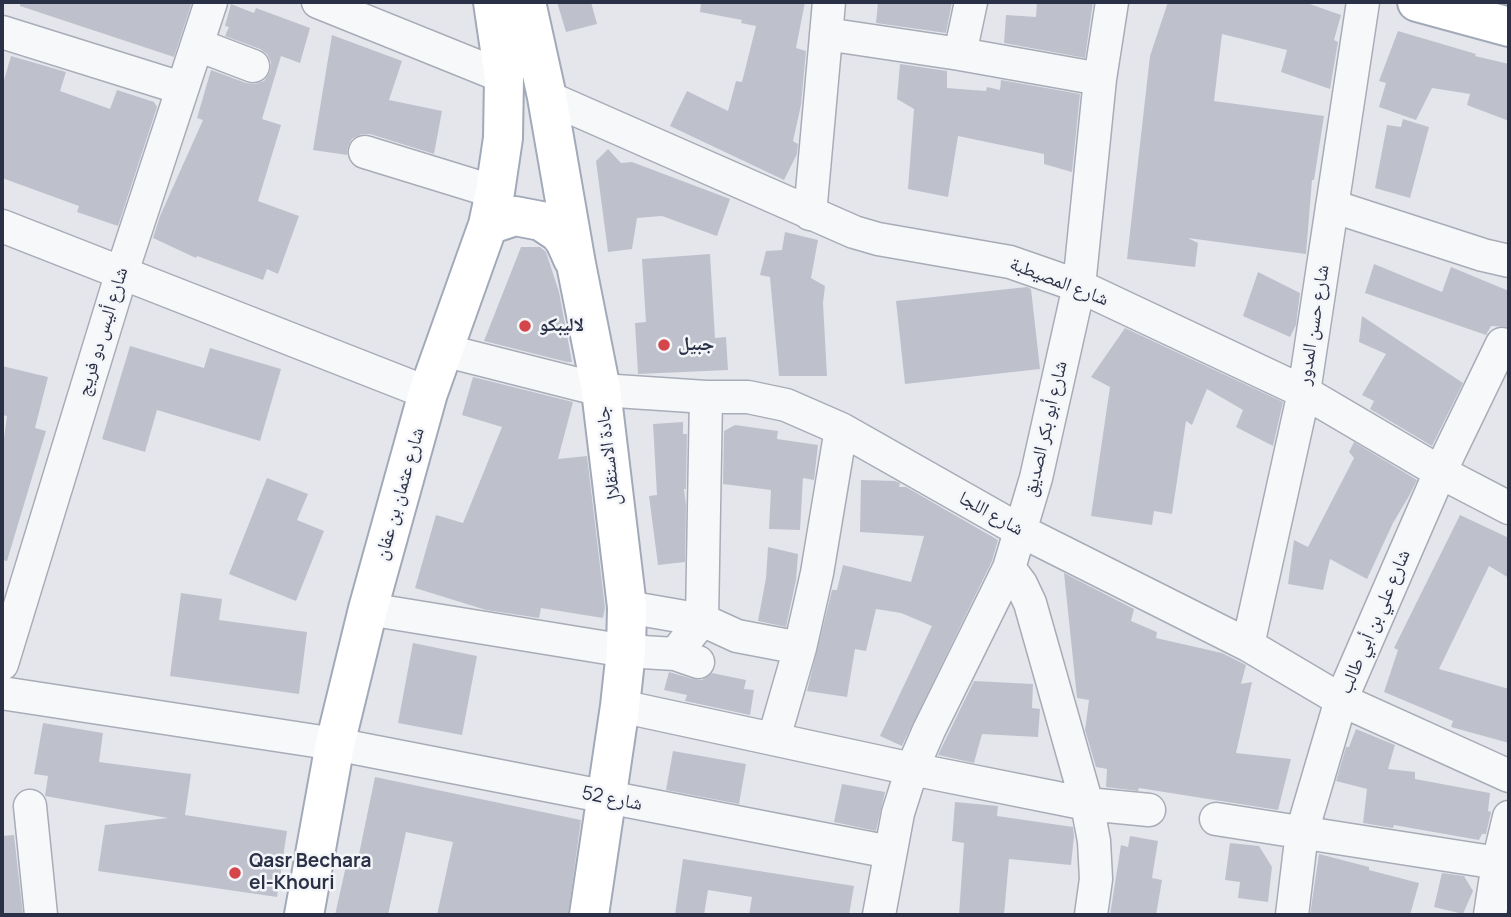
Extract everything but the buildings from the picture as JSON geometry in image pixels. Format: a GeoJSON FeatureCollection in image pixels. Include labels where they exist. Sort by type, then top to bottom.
{"type":"FeatureCollection","features":[{"type":"Feature","properties":{"kind":"main road"},"geometry":{"type":"LineString","coordinates":[[493,2],[504,77]]}},
{"type":"Feature","properties":{"kind":"main road","name":"جادة الاستقلال"},"geometry":{"type":"LineString","coordinates":[[526,2],[547,97],[601,390],[627,607],[626,651],[620,706],[589,915]]}},
{"type":"Feature","properties":{"kind":"main road"},"geometry":{"type":"LineString","coordinates":[[1417,2],[1509,27]]}},
{"type":"Feature","properties":{"kind":"main road","name":"شارع عثمان بن عفان"},"geometry":{"type":"LineString","coordinates":[[304,915],[335,744],[368,609],[428,393],[491,208],[503,138],[504,77]]}},
{"type":"Feature","properties":{"kind":"main road"},"geometry":{"type":"LineString","coordinates":[[491,208],[550,225],[565,241],[576,264]]}},
{"type":"Feature","properties":{"kind":"street","name":"شارع أليس دو فريج"},"geometry":{"type":"LineString","coordinates":[[2,664],[122,272],[211,2]]}},
{"type":"Feature","properties":{"kind":"street"},"geometry":{"type":"LineString","coordinates":[[318,2],[504,77]]}},
{"type":"Feature","properties":{"kind":"street"},"geometry":{"type":"LineString","coordinates":[[810,214],[829,2]]}},
{"type":"Feature","properties":{"kind":"street"},"geometry":{"type":"LineString","coordinates":[[960,54],[971,2]]}},
{"type":"Feature","properties":{"kind":"street","name":"شارع أبو بكر الصديق"},"geometry":{"type":"LineString","coordinates":[[879,915],[898,813],[912,769],[1009,568],[1036,478],[1079,286],[1100,79],[1112,2]]}},
{"type":"Feature","properties":{"kind":"street","name":"شارع حسن المدور"},"geometry":{"type":"LineString","coordinates":[[1248,645],[1304,392],[1363,2]]}},
{"type":"Feature","properties":{"kind":"street"},"geometry":{"type":"LineString","coordinates":[[2,32],[181,88]]}},
{"type":"Feature","properties":{"kind":"street"},"geometry":{"type":"LineString","coordinates":[[826,34],[1100,79]]}},
{"type":"Feature","properties":{"kind":"street"},"geometry":{"type":"LineString","coordinates":[[198,45],[253,66]]}},
{"type":"Feature","properties":{"kind":"street","name":"شارع المصيطبة"},"geometry":{"type":"LineString","coordinates":[[547,97],[854,232],[878,239],[1010,262],[1079,286],[1304,392],[1440,472],[1509,508]]}},
{"type":"Feature","properties":{"kind":"street"},"geometry":{"type":"LineString","coordinates":[[365,152],[491,208]]}},
{"type":"Feature","properties":{"kind":"street"},"geometry":{"type":"LineString","coordinates":[[1332,206],[1483,256],[1509,261]]}},
{"type":"Feature","properties":{"kind":"street"},"geometry":{"type":"LineString","coordinates":[[2,226],[428,393]]}},
{"type":"Feature","properties":{"kind":"street","name":"شارع علي بن أبي طالب"},"geometry":{"type":"LineString","coordinates":[[1292,915],[1302,832],[1341,700],[1440,472],[1502,344]]}},
{"type":"Feature","properties":{"kind":"street","name":"شارع اللجا"},"geometry":{"type":"LineString","coordinates":[[443,350],[601,390],[748,397],[786,405],[841,429],[1021,531],[1248,645],[1341,700],[1509,776]]}},
{"type":"Feature","properties":{"kind":"street"},"geometry":{"type":"LineString","coordinates":[[368,609],[626,651],[687,658],[702,620],[706,397]]}},
{"type":"Feature","properties":{"kind":"street"},"geometry":{"type":"LineString","coordinates":[[774,738],[800,648],[817,573],[841,429]]}},
{"type":"Feature","properties":{"kind":"street"},"geometry":{"type":"LineString","coordinates":[[1009,568],[1030,603],[1087,803],[1094,841],[1096,879],[1091,915]]}},
{"type":"Feature","properties":{"kind":"street"},"geometry":{"type":"LineString","coordinates":[[627,607],[702,620],[737,636],[800,648]]}},
{"type":"Feature","properties":{"kind":"street","name":"شارع 52"},"geometry":{"type":"LineString","coordinates":[[2,693],[335,744],[890,852]]}},
{"type":"Feature","properties":{"kind":"street"},"geometry":{"type":"LineString","coordinates":[[620,706],[912,769],[1087,803],[1149,810]]}},
{"type":"Feature","properties":{"kind":"street"},"geometry":{"type":"LineString","coordinates":[[30,806],[41,915]]}},
{"type":"Feature","properties":{"kind":"street"},"geometry":{"type":"LineString","coordinates":[[1490,915],[1509,817]]}},
{"type":"Feature","properties":{"kind":"street"},"geometry":{"type":"LineString","coordinates":[[1216,819],[1498,863]]}},
{"type":"Feature","properties":{"kind":"tunnel"},"geometry":{"type":"LineString","coordinates":[[1491,2],[1509,7]]}},
{"type":"Feature","properties":{"kind":"place","name":"لاليبكو"},"geometry":{"type":"Point","coordinates":[525,326]}},
{"type":"Feature","properties":{"kind":"place","name":"جبيل"},"geometry":{"type":"Point","coordinates":[664,345]}},
{"type":"Feature","properties":{"kind":"place","name":"Qasr Bechara el-Khouri"},"geometry":{"type":"Point","coordinates":[235,873]}}]}
